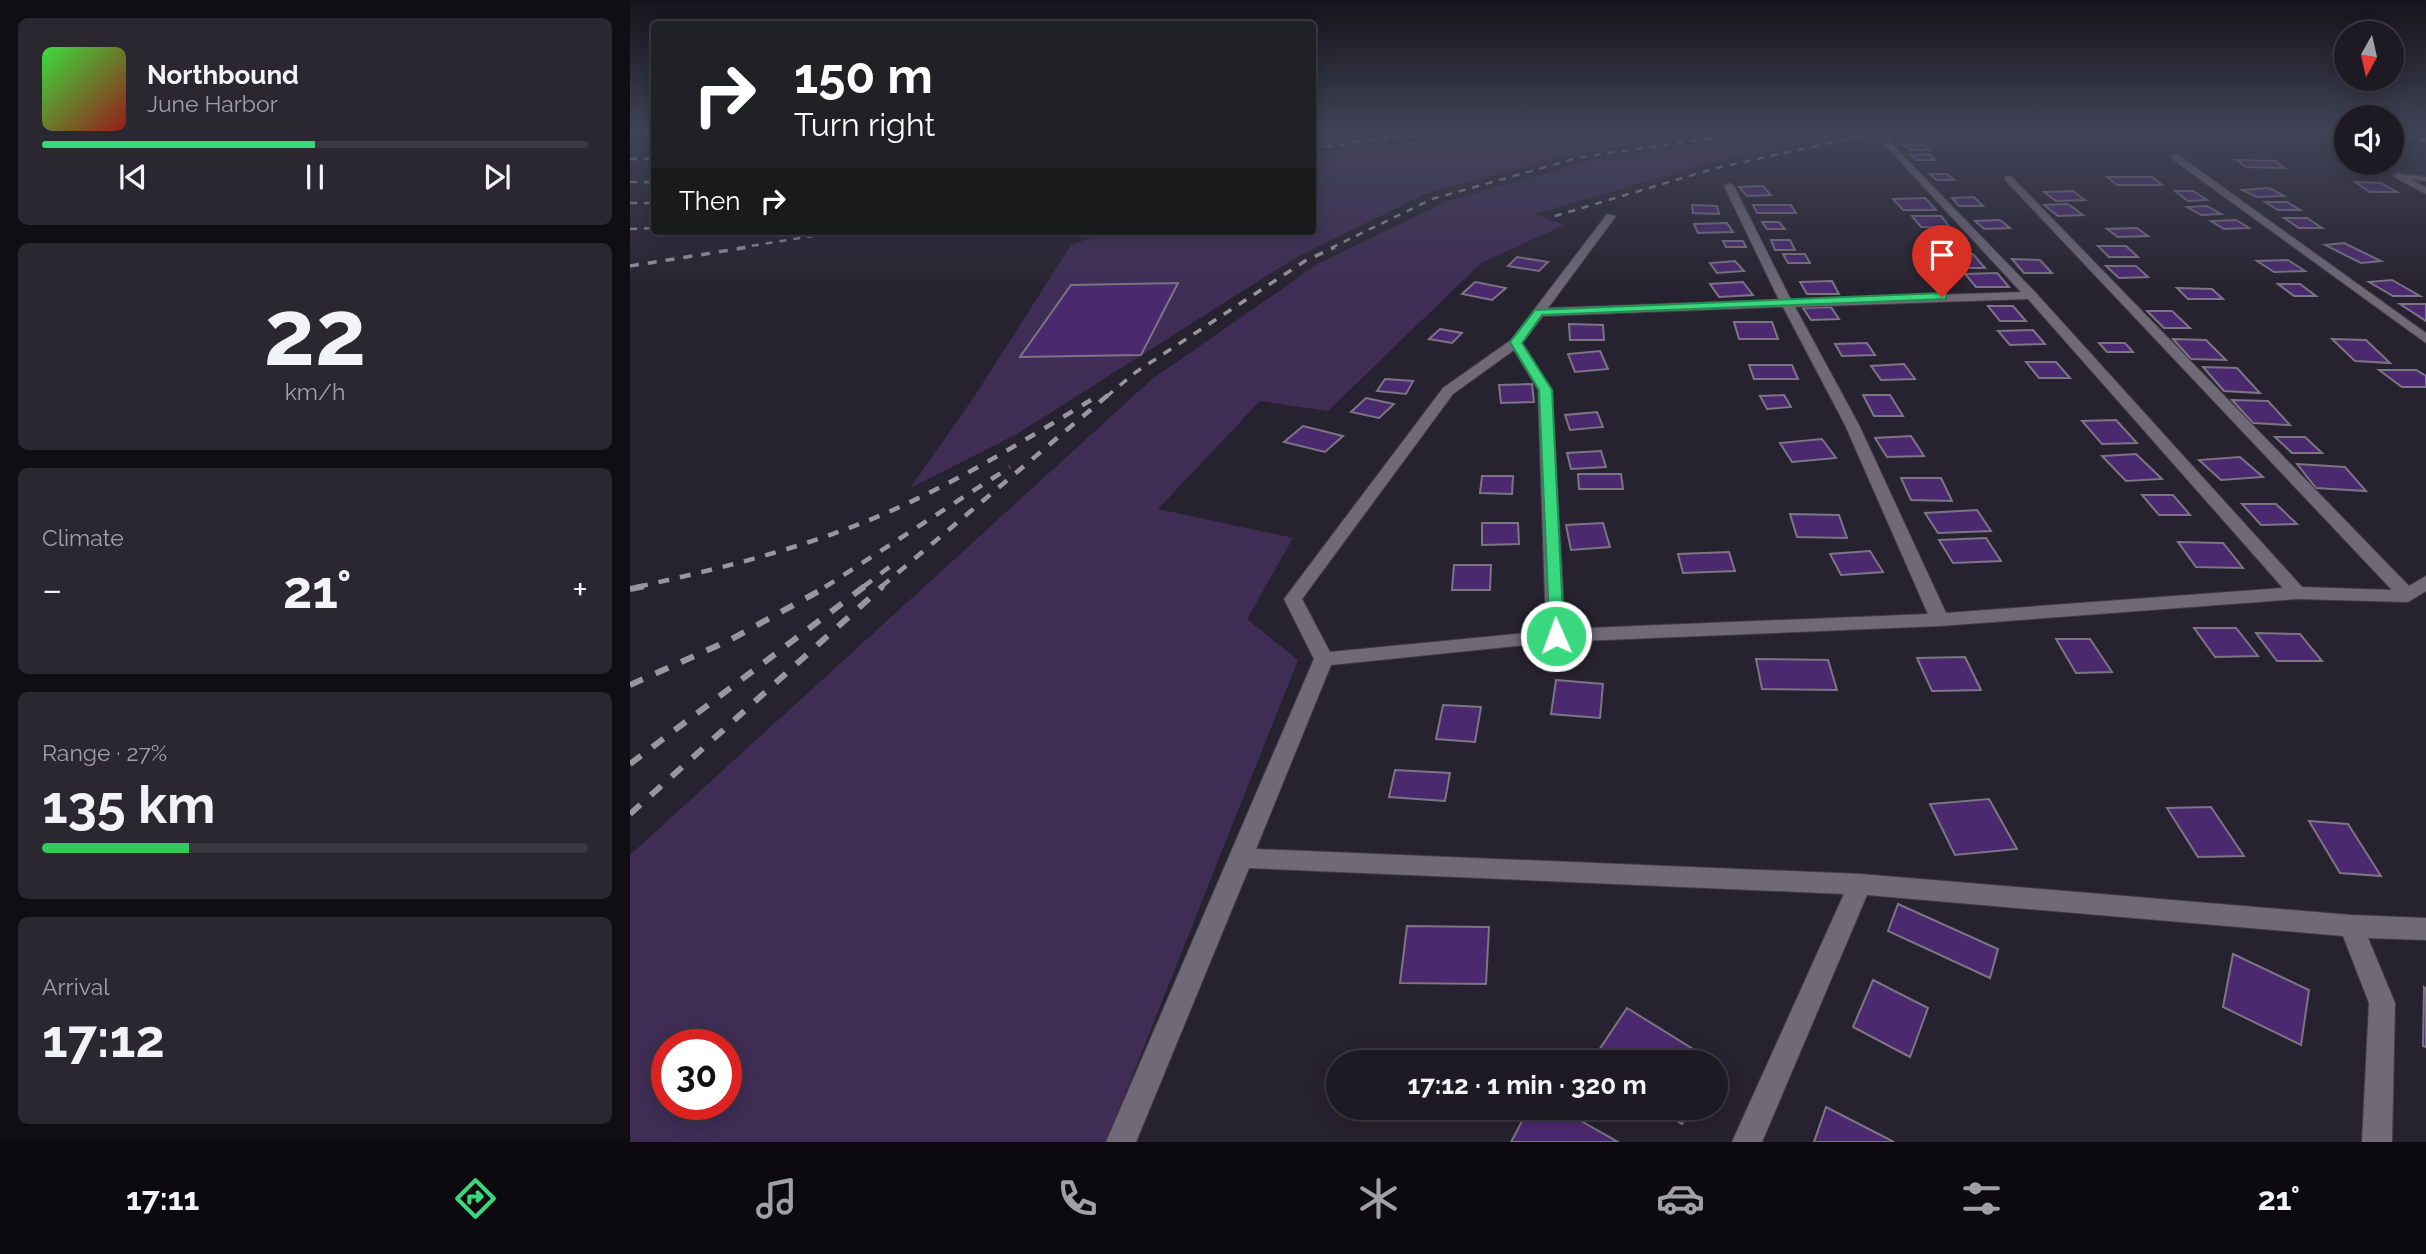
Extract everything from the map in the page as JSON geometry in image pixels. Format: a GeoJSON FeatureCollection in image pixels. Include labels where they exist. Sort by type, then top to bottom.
{"type":"FeatureCollection","features":[{"type":"Feature","properties":{"kind":"street"},"geometry":{"type":"LineString","coordinates":[[1927,184],[2031,295],[2297,593]]}},
{"type":"Feature","properties":{"kind":"street"},"geometry":{"type":"LineString","coordinates":[[2014,184],[2408,596]]}},
{"type":"Feature","properties":{"kind":"street"},"geometry":{"type":"LineString","coordinates":[[2214,184],[2426,339]]}},
{"type":"Feature","properties":{"kind":"street"},"geometry":{"type":"LineString","coordinates":[[1729,187],[1786,302],[1853,425],[1940,620]]}},
{"type":"Feature","properties":{"kind":"street"},"geometry":{"type":"LineString","coordinates":[[1121,1142],[1324,659],[1293,599],[1448,391],[1516,342],[1611,216]]}},
{"type":"Feature","properties":{"kind":"street"},"geometry":{"type":"LineString","coordinates":[[1539,312],[2031,295]]}},
{"type":"Feature","properties":{"kind":"street"},"geometry":{"type":"LineString","coordinates":[[1516,342],[1545,390],[1556,636]]}},
{"type":"Feature","properties":{"kind":"street"},"geometry":{"type":"LineString","coordinates":[[1324,659],[1556,636],[1940,620],[2297,593],[2408,596],[2426,582]]}},
{"type":"Feature","properties":{"kind":"street"},"geometry":{"type":"LineString","coordinates":[[1241,858],[1860,884],[2351,926],[2426,929]]}},
{"type":"Feature","properties":{"kind":"street"},"geometry":{"type":"LineString","coordinates":[[1747,1142],[1860,884]]}},
{"type":"Feature","properties":{"kind":"street"},"geometry":{"type":"LineString","coordinates":[[2351,926],[2382,1003],[2377,1142]]}},
{"type":"Feature","properties":{"kind":"shaded area"},"geometry":{"type":"Polygon","coordinates":[[[1316,184],[1461,184],[1425,194],[1295,258],[1017,434],[910,488],[974,397],[1071,245],[1098,235],[1316,235],[1316,184]]]}},
{"type":"Feature","properties":{"kind":"shaded area"},"geometry":{"type":"Polygon","coordinates":[[[1507,184],[1637,184],[1534,214],[1564,225],[1481,263],[1328,411],[1260,401],[1158,509],[1293,538],[1247,619],[1298,660],[1106,1142],[630,1142],[630,855],[1151,380],[1319,263],[1448,201],[1507,184]]]}},
{"type":"Feature","properties":{"kind":"building"},"geometry":{"type":"Polygon","coordinates":[[[2116,184],[2162,185],[2117,185],[2116,184]]]}},
{"type":"Feature","properties":{"kind":"building"},"geometry":{"type":"Polygon","coordinates":[[[2358,184],[2383,184],[2397,192],[2370,192],[2358,184]]]}},
{"type":"Feature","properties":{"kind":"building"},"geometry":{"type":"Polygon","coordinates":[[[1763,186],[1771,195],[1747,196],[1739,187],[1763,186]]]}},
{"type":"Feature","properties":{"kind":"building"},"geometry":{"type":"Polygon","coordinates":[[[2269,188],[2284,196],[2257,197],[2242,190],[2269,188]]]}},
{"type":"Feature","properties":{"kind":"building"},"geometry":{"type":"Polygon","coordinates":[[[2073,191],[2085,200],[2056,201],[2044,192],[2073,191]]]}},
{"type":"Feature","properties":{"kind":"building"},"geometry":{"type":"Polygon","coordinates":[[[2175,191],[2193,191],[2207,200],[2188,201],[2175,191]]]}},
{"type":"Feature","properties":{"kind":"building"},"geometry":{"type":"Polygon","coordinates":[[[1974,197],[1983,206],[1959,206],[1952,198],[1974,197]]]}},
{"type":"Feature","properties":{"kind":"building"},"geometry":{"type":"Polygon","coordinates":[[[1925,198],[1936,210],[1903,210],[1893,199],[1925,198]]]}},
{"type":"Feature","properties":{"kind":"building"},"geometry":{"type":"Polygon","coordinates":[[[2265,202],[2287,202],[2300,210],[2278,210],[2265,202]]]}},
{"type":"Feature","properties":{"kind":"building"},"geometry":{"type":"Polygon","coordinates":[[[2068,204],[2083,215],[2058,216],[2044,205],[2068,204]]]}},
{"type":"Feature","properties":{"kind":"building"},"geometry":{"type":"Polygon","coordinates":[[[1692,205],[1717,206],[1719,214],[1693,213],[1692,205]]]}},
{"type":"Feature","properties":{"kind":"building"},"geometry":{"type":"Polygon","coordinates":[[[1753,205],[1791,205],[1796,213],[1757,213],[1753,205]]]}},
{"type":"Feature","properties":{"kind":"building"},"geometry":{"type":"Polygon","coordinates":[[[2207,206],[2221,214],[2201,215],[2187,207],[2207,206]]]}},
{"type":"Feature","properties":{"kind":"building"},"geometry":{"type":"Polygon","coordinates":[[[1912,216],[1941,216],[1950,227],[1921,227],[1912,216]]]}},
{"type":"Feature","properties":{"kind":"building"},"geometry":{"type":"Polygon","coordinates":[[[2284,218],[2307,218],[2322,228],[2299,228],[2284,218]]]}},
{"type":"Feature","properties":{"kind":"building"},"geometry":{"type":"Polygon","coordinates":[[[2000,220],[2010,228],[1984,229],[1975,221],[2000,220]]]}},
{"type":"Feature","properties":{"kind":"building"},"geometry":{"type":"Polygon","coordinates":[[[2236,220],[2249,228],[2224,229],[2211,221],[2236,220]]]}},
{"type":"Feature","properties":{"kind":"building"},"geometry":{"type":"Polygon","coordinates":[[[1762,222],[1779,222],[1785,229],[1767,229],[1762,222]]]}},
{"type":"Feature","properties":{"kind":"building"},"geometry":{"type":"Polygon","coordinates":[[[1727,223],[1733,232],[1698,233],[1694,224],[1727,223]]]}},
{"type":"Feature","properties":{"kind":"building"},"geometry":{"type":"Polygon","coordinates":[[[2137,228],[2148,236],[2118,237],[2107,229],[2137,228]]]}},
{"type":"Feature","properties":{"kind":"building"},"geometry":{"type":"Polygon","coordinates":[[[1771,240],[1790,240],[1795,250],[1775,250],[1771,240]]]}},
{"type":"Feature","properties":{"kind":"building"},"geometry":{"type":"Polygon","coordinates":[[[1723,241],[1743,241],[1746,247],[1726,247],[1723,241]]]}},
{"type":"Feature","properties":{"kind":"building"},"geometry":{"type":"Polygon","coordinates":[[[2344,243],[2381,261],[2361,263],[2325,245],[2344,243]]]}},
{"type":"Feature","properties":{"kind":"building"},"geometry":{"type":"Polygon","coordinates":[[[2098,246],[2126,246],[2138,257],[2109,257],[2098,246]]]}},
{"type":"Feature","properties":{"kind":"building"},"geometry":{"type":"Polygon","coordinates":[[[1783,254],[1805,254],[1810,263],[1788,263],[1783,254]]]}},
{"type":"Feature","properties":{"kind":"building"},"geometry":{"type":"Polygon","coordinates":[[[1944,254],[1973,254],[1985,268],[1955,268],[1944,254]]]}},
{"type":"Feature","properties":{"kind":"building"},"geometry":{"type":"Polygon","coordinates":[[[1517,257],[1548,262],[1539,271],[1508,266],[1517,257]]]}},
{"type":"Feature","properties":{"kind":"building"},"geometry":{"type":"Polygon","coordinates":[[[2012,259],[2040,260],[2052,273],[2024,273],[2012,259]]]}},
{"type":"Feature","properties":{"kind":"building"},"geometry":{"type":"Polygon","coordinates":[[[2288,260],[2305,271],[2274,272],[2257,261],[2288,260]]]}},
{"type":"Feature","properties":{"kind":"building"},"geometry":{"type":"Polygon","coordinates":[[[1735,261],[1744,271],[1717,273],[1710,263],[1735,261]]]}},
{"type":"Feature","properties":{"kind":"building"},"geometry":{"type":"Polygon","coordinates":[[[2106,266],[2136,266],[2148,277],[2119,278],[2106,266]]]}},
{"type":"Feature","properties":{"kind":"building"},"geometry":{"type":"Polygon","coordinates":[[[1997,273],[2009,287],[1976,287],[1965,274],[1997,273]]]}},
{"type":"Feature","properties":{"kind":"building"},"geometry":{"type":"Polygon","coordinates":[[[2392,280],[2420,296],[2393,296],[2369,282],[2392,280]]]}},
{"type":"Feature","properties":{"kind":"building"},"geometry":{"type":"Polygon","coordinates":[[[1832,281],[1839,294],[1807,294],[1800,282],[1832,281]]]}},
{"type":"Feature","properties":{"kind":"building"},"geometry":{"type":"Polygon","coordinates":[[[1475,282],[1506,288],[1492,300],[1462,294],[1475,282]]]}},
{"type":"Feature","properties":{"kind":"building"},"geometry":{"type":"Polygon","coordinates":[[[1743,282],[1753,295],[1719,297],[1710,284],[1743,282]]]}},
{"type":"Feature","properties":{"kind":"building"},"geometry":{"type":"Polygon","coordinates":[[[1178,283],[1141,355],[1020,357],[1071,285],[1178,283]]]}},
{"type":"Feature","properties":{"kind":"building"},"geometry":{"type":"Polygon","coordinates":[[[2278,284],[2300,284],[2316,296],[2294,296],[2278,284]]]}},
{"type":"Feature","properties":{"kind":"building"},"geometry":{"type":"Polygon","coordinates":[[[2177,288],[2212,289],[2223,299],[2188,299],[2177,288]]]}},
{"type":"Feature","properties":{"kind":"building"},"geometry":{"type":"Polygon","coordinates":[[[2400,304],[2426,304],[2426,321],[2400,304]]]}},
{"type":"Feature","properties":{"kind":"building"},"geometry":{"type":"Polygon","coordinates":[[[1988,306],[2013,306],[2026,321],[2000,321],[1988,306]]]}},
{"type":"Feature","properties":{"kind":"building"},"geometry":{"type":"Polygon","coordinates":[[[1831,307],[1839,319],[1811,320],[1803,308],[1831,307]]]}},
{"type":"Feature","properties":{"kind":"building"},"geometry":{"type":"Polygon","coordinates":[[[2147,311],[2172,311],[2190,328],[2164,328],[2147,311]]]}},
{"type":"Feature","properties":{"kind":"building"},"geometry":{"type":"Polygon","coordinates":[[[1734,322],[1772,322],[1778,339],[1739,339],[1734,322]]]}},
{"type":"Feature","properties":{"kind":"building"},"geometry":{"type":"Polygon","coordinates":[[[1569,324],[1603,325],[1604,340],[1570,340],[1569,324]]]}},
{"type":"Feature","properties":{"kind":"building"},"geometry":{"type":"Polygon","coordinates":[[[1440,329],[1462,333],[1452,343],[1429,339],[1440,329]]]}},
{"type":"Feature","properties":{"kind":"building"},"geometry":{"type":"Polygon","coordinates":[[[2033,330],[2045,344],[2010,345],[1998,331],[2033,330]]]}},
{"type":"Feature","properties":{"kind":"building"},"geometry":{"type":"Polygon","coordinates":[[[2173,339],[2206,340],[2226,360],[2191,359],[2173,339]]]}},
{"type":"Feature","properties":{"kind":"building"},"geometry":{"type":"Polygon","coordinates":[[[2332,339],[2366,340],[2390,363],[2355,361],[2332,339]]]}},
{"type":"Feature","properties":{"kind":"building"},"geometry":{"type":"Polygon","coordinates":[[[1867,343],[1875,355],[1842,356],[1835,344],[1867,343]]]}},
{"type":"Feature","properties":{"kind":"building"},"geometry":{"type":"Polygon","coordinates":[[[2099,343],[2125,343],[2133,352],[2107,352],[2099,343]]]}},
{"type":"Feature","properties":{"kind":"building"},"geometry":{"type":"Polygon","coordinates":[[[1600,351],[1608,369],[1575,372],[1568,354],[1600,351]]]}},
{"type":"Feature","properties":{"kind":"building"},"geometry":{"type":"Polygon","coordinates":[[[2026,362],[2056,362],[2070,378],[2039,378],[2026,362]]]}},
{"type":"Feature","properties":{"kind":"building"},"geometry":{"type":"Polygon","coordinates":[[[1904,364],[1915,379],[1881,380],[1871,366],[1904,364]]]}},
{"type":"Feature","properties":{"kind":"building"},"geometry":{"type":"Polygon","coordinates":[[[1749,365],[1792,365],[1798,379],[1754,379],[1749,365]]]}},
{"type":"Feature","properties":{"kind":"building"},"geometry":{"type":"Polygon","coordinates":[[[2203,367],[2237,368],[2260,393],[2224,391],[2203,367]]]}},
{"type":"Feature","properties":{"kind":"building"},"geometry":{"type":"Polygon","coordinates":[[[2379,370],[2416,370],[2426,376],[2426,387],[2402,387],[2379,370]]]}},
{"type":"Feature","properties":{"kind":"building"},"geometry":{"type":"Polygon","coordinates":[[[1385,379],[1413,381],[1406,394],[1377,391],[1385,379]]]}},
{"type":"Feature","properties":{"kind":"building"},"geometry":{"type":"Polygon","coordinates":[[[1532,384],[1534,402],[1501,403],[1499,385],[1532,384]]]}},
{"type":"Feature","properties":{"kind":"building"},"geometry":{"type":"Polygon","coordinates":[[[1784,395],[1791,407],[1767,409],[1760,396],[1784,395]]]}},
{"type":"Feature","properties":{"kind":"building"},"geometry":{"type":"Polygon","coordinates":[[[1863,395],[1890,395],[1903,416],[1874,416],[1863,395]]]}},
{"type":"Feature","properties":{"kind":"building"},"geometry":{"type":"Polygon","coordinates":[[[1366,398],[1394,404],[1379,418],[1351,412],[1366,398]]]}},
{"type":"Feature","properties":{"kind":"building"},"geometry":{"type":"Polygon","coordinates":[[[2232,400],[2268,401],[2290,425],[2253,423],[2232,400]]]}},
{"type":"Feature","properties":{"kind":"building"},"geometry":{"type":"Polygon","coordinates":[[[1597,412],[1603,427],[1570,430],[1565,415],[1597,412]]]}},
{"type":"Feature","properties":{"kind":"building"},"geometry":{"type":"Polygon","coordinates":[[[2116,420],[2137,443],[2102,444],[2082,421],[2116,420]]]}},
{"type":"Feature","properties":{"kind":"building"},"geometry":{"type":"Polygon","coordinates":[[[1303,426],[1343,436],[1325,452],[1284,442],[1303,426]]]}},
{"type":"Feature","properties":{"kind":"building"},"geometry":{"type":"Polygon","coordinates":[[[1911,436],[1924,456],[1887,457],[1875,438],[1911,436]]]}},
{"type":"Feature","properties":{"kind":"building"},"geometry":{"type":"Polygon","coordinates":[[[2275,437],[2305,437],[2322,453],[2292,453],[2275,437]]]}},
{"type":"Feature","properties":{"kind":"building"},"geometry":{"type":"Polygon","coordinates":[[[1822,439],[1836,458],[1792,462],[1780,443],[1822,439]]]}},
{"type":"Feature","properties":{"kind":"building"},"geometry":{"type":"Polygon","coordinates":[[[1601,451],[1606,467],[1571,469],[1567,453],[1601,451]]]}},
{"type":"Feature","properties":{"kind":"building"},"geometry":{"type":"Polygon","coordinates":[[[2136,454],[2162,479],[2126,481],[2102,456],[2136,454]]]}},
{"type":"Feature","properties":{"kind":"building"},"geometry":{"type":"Polygon","coordinates":[[[2240,457],[2263,477],[2221,480],[2199,460],[2240,457]]]}},
{"type":"Feature","properties":{"kind":"building"},"geometry":{"type":"Polygon","coordinates":[[[2297,464],[2345,467],[2366,491],[2316,488],[2297,464]]]}},
{"type":"Feature","properties":{"kind":"building"},"geometry":{"type":"Polygon","coordinates":[[[1578,474],[1621,474],[1623,489],[1579,489],[1578,474]]]}},
{"type":"Feature","properties":{"kind":"building"},"geometry":{"type":"Polygon","coordinates":[[[1482,476],[1513,476],[1512,494],[1480,493],[1482,476]]]}},
{"type":"Feature","properties":{"kind":"building"},"geometry":{"type":"Polygon","coordinates":[[[1901,478],[1941,478],[1952,501],[1911,500],[1901,478]]]}},
{"type":"Feature","properties":{"kind":"building"},"geometry":{"type":"Polygon","coordinates":[[[2142,495],[2173,495],[2190,515],[2159,515],[2142,495]]]}},
{"type":"Feature","properties":{"kind":"building"},"geometry":{"type":"Polygon","coordinates":[[[2242,504],[2276,504],[2297,524],[2261,525],[2242,504]]]}},
{"type":"Feature","properties":{"kind":"building"},"geometry":{"type":"Polygon","coordinates":[[[1977,510],[1991,531],[1938,533],[1925,513],[1977,510]]]}},
{"type":"Feature","properties":{"kind":"building"},"geometry":{"type":"Polygon","coordinates":[[[1790,514],[1839,515],[1847,538],[1797,537],[1790,514]]]}},
{"type":"Feature","properties":{"kind":"building"},"geometry":{"type":"Polygon","coordinates":[[[1482,523],[1518,523],[1519,544],[1482,545],[1482,523]]]}},
{"type":"Feature","properties":{"kind":"building"},"geometry":{"type":"Polygon","coordinates":[[[1603,523],[1610,547],[1571,550],[1566,525],[1603,523]]]}},
{"type":"Feature","properties":{"kind":"building"},"geometry":{"type":"Polygon","coordinates":[[[1986,538],[2001,561],[1953,563],[1939,540],[1986,538]]]}},
{"type":"Feature","properties":{"kind":"building"},"geometry":{"type":"Polygon","coordinates":[[[2178,542],[2223,543],[2243,568],[2196,567],[2178,542]]]}},
{"type":"Feature","properties":{"kind":"building"},"geometry":{"type":"Polygon","coordinates":[[[1870,551],[1883,572],[1841,575],[1830,554],[1870,551]]]}},
{"type":"Feature","properties":{"kind":"building"},"geometry":{"type":"Polygon","coordinates":[[[1729,552],[1735,571],[1683,573],[1678,554],[1729,552]]]}},
{"type":"Feature","properties":{"kind":"building"},"geometry":{"type":"Polygon","coordinates":[[[1454,565],[1491,565],[1490,590],[1452,590],[1454,565]]]}},
{"type":"Feature","properties":{"kind":"building"},"geometry":{"type":"Polygon","coordinates":[[[2194,628],[2236,628],[2258,656],[2215,657],[2194,628]]]}},
{"type":"Feature","properties":{"kind":"building"},"geometry":{"type":"Polygon","coordinates":[[[2256,633],[2300,634],[2322,661],[2277,661],[2256,633]]]}},
{"type":"Feature","properties":{"kind":"building"},"geometry":{"type":"Polygon","coordinates":[[[2056,639],[2090,639],[2112,672],[2076,673],[2056,639]]]}},
{"type":"Feature","properties":{"kind":"building"},"geometry":{"type":"Polygon","coordinates":[[[1965,657],[1981,690],[1932,691],[1917,658],[1965,657]]]}},
{"type":"Feature","properties":{"kind":"building"},"geometry":{"type":"Polygon","coordinates":[[[1756,659],[1828,660],[1837,690],[1762,689],[1756,659]]]}},
{"type":"Feature","properties":{"kind":"building"},"geometry":{"type":"Polygon","coordinates":[[[1556,680],[1603,684],[1600,718],[1551,714],[1556,680]]]}},
{"type":"Feature","properties":{"kind":"building"},"geometry":{"type":"Polygon","coordinates":[[[1443,705],[1481,707],[1475,742],[1436,739],[1443,705]]]}},
{"type":"Feature","properties":{"kind":"building"},"geometry":{"type":"Polygon","coordinates":[[[1395,770],[1450,773],[1445,801],[1389,797],[1395,770]]]}},
{"type":"Feature","properties":{"kind":"building"},"geometry":{"type":"Polygon","coordinates":[[[1989,799],[2017,849],[1955,855],[1930,804],[1989,799]]]}},
{"type":"Feature","properties":{"kind":"building"},"geometry":{"type":"Polygon","coordinates":[[[2211,807],[2244,856],[2198,857],[2167,808],[2211,807]]]}},
{"type":"Feature","properties":{"kind":"building"},"geometry":{"type":"Polygon","coordinates":[[[2309,821],[2348,824],[2381,876],[2340,873],[2309,821]]]}},
{"type":"Feature","properties":{"kind":"building"},"geometry":{"type":"Polygon","coordinates":[[[1898,904],[1998,949],[1990,978],[1888,931],[1898,904]]]}},
{"type":"Feature","properties":{"kind":"building"},"geometry":{"type":"Polygon","coordinates":[[[1407,926],[1489,927],[1486,984],[1400,983],[1407,926]]]}},
{"type":"Feature","properties":{"kind":"building"},"geometry":{"type":"Polygon","coordinates":[[[2233,954],[2309,990],[2301,1045],[2223,1007],[2233,954]]]}},
{"type":"Feature","properties":{"kind":"building"},"geometry":{"type":"Polygon","coordinates":[[[1873,980],[1928,1008],[1910,1057],[1853,1027],[1873,980]]]}},
{"type":"Feature","properties":{"kind":"building"},"geometry":{"type":"Polygon","coordinates":[[[2424,987],[2426,989],[2426,1047],[2423,1046],[2424,987]]]}},
{"type":"Feature","properties":{"kind":"building"},"geometry":{"type":"Polygon","coordinates":[[[1627,1008],[1695,1050],[1599,1050],[1627,1008]]]}},
{"type":"Feature","properties":{"kind":"building"},"geometry":{"type":"Polygon","coordinates":[[[1826,1107],[1894,1142],[1814,1142],[1826,1107]]]}},
{"type":"Feature","properties":{"kind":"building"},"geometry":{"type":"Polygon","coordinates":[[[1523,1120],[1579,1120],[1618,1142],[1511,1142],[1523,1120]]]}},
{"type":"Feature","properties":{"kind":"railway"},"geometry":{"type":"LineString","coordinates":[[1331,248],[1432,199],[1484,184]]}},
{"type":"Feature","properties":{"kind":"railway"},"geometry":{"type":"LineString","coordinates":[[1555,216],[1661,184]]}},
{"type":"Feature","properties":{"kind":"railway"},"geometry":{"type":"LineString","coordinates":[[630,203],[651,203]]}},
{"type":"Feature","properties":{"kind":"railway"},"geometry":{"type":"LineString","coordinates":[[630,229],[651,228]]}},
{"type":"Feature","properties":{"kind":"railway"},"geometry":{"type":"LineString","coordinates":[[738,248],[819,235]]}},
{"type":"Feature","properties":{"kind":"railway"},"geometry":{"type":"LineString","coordinates":[[630,266],[749,247]]}},
{"type":"Feature","properties":{"kind":"railway"},"geometry":{"type":"LineString","coordinates":[[1106,397],[1136,372],[1305,261],[1335,247]]}},
{"type":"Feature","properties":{"kind":"railway"},"geometry":{"type":"LineString","coordinates":[[881,587],[1108,395]]}},
{"type":"Feature","properties":{"kind":"railway"},"geometry":{"type":"LineString","coordinates":[[637,587],[779,552],[862,523],[951,482],[1091,400]]}},
{"type":"Feature","properties":{"kind":"railway"},"geometry":{"type":"LineString","coordinates":[[825,587],[1010,467]]}},
{"type":"Feature","properties":{"kind":"railway"},"geometry":{"type":"LineString","coordinates":[[863,587],[892,565]]}},
{"type":"Feature","properties":{"kind":"railway"},"geometry":{"type":"LineString","coordinates":[[630,589],[645,586]]}},
{"type":"Feature","properties":{"kind":"railway"},"geometry":{"type":"LineString","coordinates":[[630,685],[730,640],[828,586]]}},
{"type":"Feature","properties":{"kind":"railway"},"geometry":{"type":"LineString","coordinates":[[630,764],[865,586]]}},
{"type":"Feature","properties":{"kind":"railway"},"geometry":{"type":"LineString","coordinates":[[630,814],[883,586]]}},
{"type":"Feature","properties":{"kind":"route"},"geometry":{"type":"LineString","coordinates":[[1556,636],[1545,390],[1516,342],[1539,312],[1942,297]]}}]}
